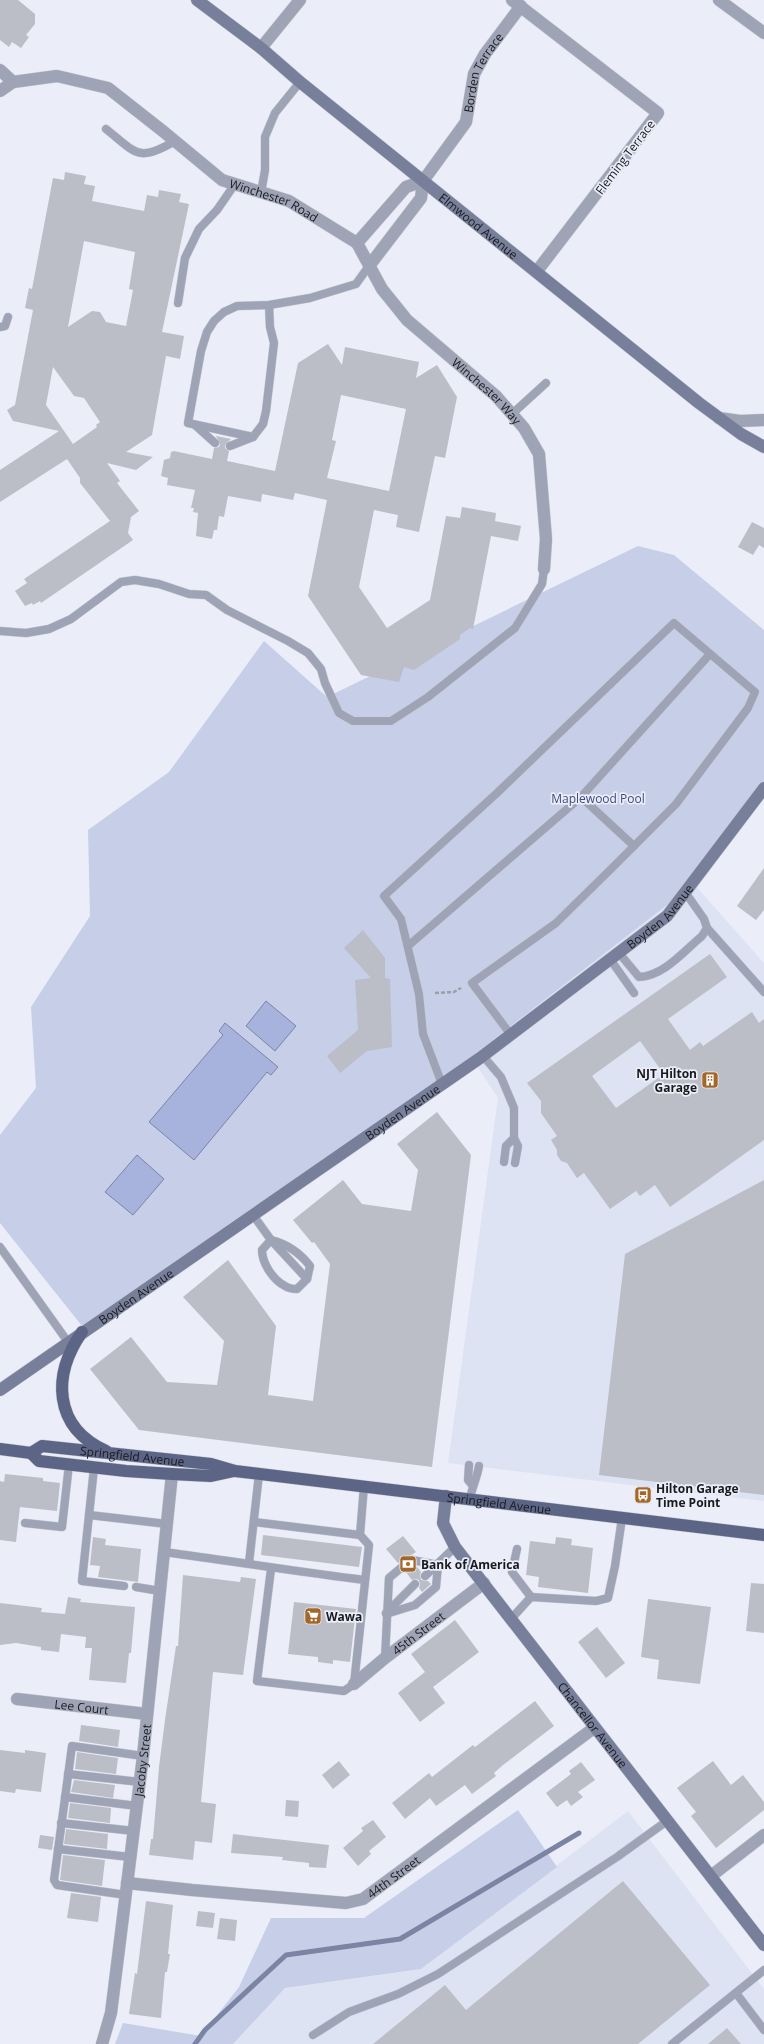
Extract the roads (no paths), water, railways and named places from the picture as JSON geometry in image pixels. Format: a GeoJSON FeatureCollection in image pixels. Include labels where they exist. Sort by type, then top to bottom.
{"type":"FeatureCollection","features":[{"type":"Feature","properties":{"kind":"main road"},"geometry":{"type":"LineString","coordinates":[[82,1332],[72,1347],[65,1362],[62,1379],[66,1412],[74,1427],[94,1445],[127,1456]]}},
{"type":"Feature","properties":{"kind":"main road","name":"Springfield Avenue"},"geometry":{"type":"LineString","coordinates":[[31,1453],[42,1446],[211,1464],[235,1471],[764,1535]]}},
{"type":"Feature","properties":{"kind":"main road","name":"Springfield Avenue"},"geometry":{"type":"LineString","coordinates":[[0,1449],[31,1453],[39,1460],[94,1468],[211,1476],[235,1471]]}},
{"type":"Feature","properties":{"kind":"street","name":"Elmwood Avenue"},"geometry":{"type":"LineString","coordinates":[[197,0],[261,48],[300,82],[719,418],[764,447]]}},
{"type":"Feature","properties":{"kind":"street"},"geometry":{"type":"LineString","coordinates":[[261,48],[300,0]]}},
{"type":"Feature","properties":{"kind":"street"},"geometry":{"type":"LineString","coordinates":[[719,0],[764,34]]}},
{"type":"Feature","properties":{"kind":"street","name":"Borden Terrace"},"geometry":{"type":"LineString","coordinates":[[423,181],[466,122],[474,74],[517,3]]}},
{"type":"Feature","properties":{"kind":"street","name":"Fleming Terrace"},"geometry":{"type":"LineString","coordinates":[[517,3],[658,113],[537,271]]}},
{"type":"Feature","properties":{"kind":"street"},"geometry":{"type":"LineString","coordinates":[[0,70],[13,82]]}},
{"type":"Feature","properties":{"kind":"street","name":"Winchester Road"},"geometry":{"type":"LineString","coordinates":[[0,90],[13,82],[57,76],[108,88],[222,180],[261,194],[288,201],[357,243]]}},
{"type":"Feature","properties":{"kind":"street"},"geometry":{"type":"LineString","coordinates":[[357,243],[406,187],[423,181],[421,198],[369,266]]}},
{"type":"Feature","properties":{"kind":"street","name":"Winchester Way"},"geometry":{"type":"LineString","coordinates":[[357,243],[382,289],[407,320],[496,396],[524,428],[539,454],[546,539],[544,569]]}},
{"type":"Feature","properties":{"kind":"street"},"geometry":{"type":"LineString","coordinates":[[719,418],[740,421],[764,420]]}},
{"type":"Feature","properties":{"kind":"street","name":"Boyden Avenue"},"geometry":{"type":"LineString","coordinates":[[0,1390],[483,1056],[667,916],[763,790]]}},
{"type":"Feature","properties":{"kind":"street","name":"Jacoby Street"},"geometry":{"type":"LineString","coordinates":[[102,2044],[111,2014],[134,1831],[172,1474]]}},
{"type":"Feature","properties":{"kind":"street","name":"Chancellor Avenue"},"geometry":{"type":"LineString","coordinates":[[446,1496],[443,1523],[455,1547],[594,1728],[764,1945]]}},
{"type":"Feature","properties":{"kind":"street","name":"45th Street"},"geometry":{"type":"LineString","coordinates":[[354,1684],[384,1658],[484,1583]]}},
{"type":"Feature","properties":{"kind":"street","name":"Lee Court"},"geometry":{"type":"LineString","coordinates":[[17,1699],[147,1714]]}},
{"type":"Feature","properties":{"kind":"street","name":"44th Street"},"geometry":{"type":"LineString","coordinates":[[127,1883],[346,1903],[363,1899],[594,1728]]}},
{"type":"Feature","properties":{"kind":"street"},"geometry":{"type":"LineString","coordinates":[[711,1876],[764,1835]]}},
{"type":"Feature","properties":{"kind":"lane"},"geometry":{"type":"LineString","coordinates":[[261,194],[265,170],[265,137],[275,113],[300,82]]}},
{"type":"Feature","properties":{"kind":"lane"},"geometry":{"type":"LineString","coordinates":[[106,129],[133,151],[145,155],[163,149],[175,141]]}},
{"type":"Feature","properties":{"kind":"lane"},"geometry":{"type":"LineString","coordinates":[[178,303],[185,258],[199,229],[216,210],[235,184]]}},
{"type":"Feature","properties":{"kind":"lane"},"geometry":{"type":"LineString","coordinates":[[253,437],[188,423],[198,366],[207,332],[214,321],[224,312],[237,306],[269,305],[310,298],[356,284],[369,266]]}},
{"type":"Feature","properties":{"kind":"lane"},"geometry":{"type":"LineString","coordinates":[[230,446],[253,437],[263,424],[274,350],[270,327],[269,305]]}},
{"type":"Feature","properties":{"kind":"lane"},"geometry":{"type":"LineString","coordinates":[[0,327],[5,326],[8,317]]}},
{"type":"Feature","properties":{"kind":"lane"},"geometry":{"type":"LineString","coordinates":[[512,414],[546,383]]}},
{"type":"Feature","properties":{"kind":"lane"},"geometry":{"type":"LineString","coordinates":[[194,425],[215,443]]}},
{"type":"Feature","properties":{"kind":"lane"},"geometry":{"type":"LineString","coordinates":[[0,631],[26,632],[49,629],[71,619],[121,582],[135,580],[159,584],[189,594],[206,595],[227,610],[288,640],[308,653],[321,669],[325,683],[339,713],[353,721],[391,721],[428,697],[515,628],[542,584],[544,569]]}},
{"type":"Feature","properties":{"kind":"lane"},"geometry":{"type":"LineString","coordinates":[[442,1084],[423,1034],[419,994],[401,919],[384,896],[497,793],[674,623],[755,692],[748,708],[676,804],[556,923],[472,983],[511,1035]]}},
{"type":"Feature","properties":{"kind":"lane"},"geometry":{"type":"LineString","coordinates":[[408,946],[581,797],[710,654]]}},
{"type":"Feature","properties":{"kind":"lane"},"geometry":{"type":"LineString","coordinates":[[581,797],[634,846]]}},
{"type":"Feature","properties":{"kind":"lane"},"geometry":{"type":"LineString","coordinates":[[685,892],[704,919],[707,928],[764,992]]}},
{"type":"Feature","properties":{"kind":"lane"},"geometry":{"type":"LineString","coordinates":[[614,956],[639,977],[656,974],[702,936],[707,928]]}},
{"type":"Feature","properties":{"kind":"lane"},"geometry":{"type":"LineString","coordinates":[[614,956],[634,993]]}},
{"type":"Feature","properties":{"kind":"lane"},"geometry":{"type":"LineString","coordinates":[[483,1056],[501,1077],[514,1108],[514,1138],[518,1146],[515,1163]]}},
{"type":"Feature","properties":{"kind":"lane"},"geometry":{"type":"LineString","coordinates":[[504,1162],[506,1146],[514,1138]]}},
{"type":"Feature","properties":{"kind":"lane"},"geometry":{"type":"LineString","coordinates":[[253,1215],[271,1240],[307,1279]]}},
{"type":"Feature","properties":{"kind":"lane"},"geometry":{"type":"LineString","coordinates":[[271,1240],[281,1242],[303,1256],[310,1266],[307,1279],[297,1290],[285,1286],[272,1274],[262,1257],[262,1250],[271,1240]]}},
{"type":"Feature","properties":{"kind":"lane"},"geometry":{"type":"LineString","coordinates":[[0,1247],[68,1342]]}},
{"type":"Feature","properties":{"kind":"lane"},"geometry":{"type":"LineString","coordinates":[[24,1523],[62,1527],[69,1464]]}},
{"type":"Feature","properties":{"kind":"lane"},"geometry":{"type":"LineString","coordinates":[[469,1465],[468,1480],[473,1486]]}},
{"type":"Feature","properties":{"kind":"lane"},"geometry":{"type":"LineString","coordinates":[[470,1499],[473,1486],[477,1481],[479,1466]]}},
{"type":"Feature","properties":{"kind":"lane"},"geometry":{"type":"LineString","coordinates":[[94,1468],[82,1581],[124,1586]]}},
{"type":"Feature","properties":{"kind":"lane"},"geometry":{"type":"LineString","coordinates":[[249,1563],[259,1474]]}},
{"type":"Feature","properties":{"kind":"lane"},"geometry":{"type":"LineString","coordinates":[[360,1535],[364,1486]]}},
{"type":"Feature","properties":{"kind":"lane"},"geometry":{"type":"LineString","coordinates":[[89,1514],[167,1524]]}},
{"type":"Feature","properties":{"kind":"lane"},"geometry":{"type":"LineString","coordinates":[[516,1549],[512,1572],[531,1597],[596,1601],[608,1598],[615,1566],[622,1518]]}},
{"type":"Feature","properties":{"kind":"lane"},"geometry":{"type":"LineString","coordinates":[[254,1522],[360,1535],[369,1545],[354,1684],[344,1691],[257,1681],[271,1569]]}},
{"type":"Feature","properties":{"kind":"lane"},"geometry":{"type":"LineString","coordinates":[[425,1576],[455,1547]]}},
{"type":"Feature","properties":{"kind":"lane"},"geometry":{"type":"LineString","coordinates":[[164,1552],[249,1563],[271,1569],[365,1580]]}},
{"type":"Feature","properties":{"kind":"lane"},"geometry":{"type":"LineString","coordinates":[[412,1560],[438,1565]]}},
{"type":"Feature","properties":{"kind":"lane"},"geometry":{"type":"LineString","coordinates":[[386,1614],[415,1605],[436,1587],[438,1565]]}},
{"type":"Feature","properties":{"kind":"lane"},"geometry":{"type":"LineString","coordinates":[[384,1658],[389,1578],[402,1567]]}},
{"type":"Feature","properties":{"kind":"lane"},"geometry":{"type":"LineString","coordinates":[[386,1614],[415,1584]]}},
{"type":"Feature","properties":{"kind":"lane"},"geometry":{"type":"LineString","coordinates":[[136,1588],[160,1591]]}},
{"type":"Feature","properties":{"kind":"lane"},"geometry":{"type":"LineString","coordinates":[[510,1619],[531,1597]]}},
{"type":"Feature","properties":{"kind":"lane"},"geometry":{"type":"LineString","coordinates":[[126,1895],[57,1885],[54,1880],[72,1746],[143,1756]]}},
{"type":"Feature","properties":{"kind":"lane"},"geometry":{"type":"LineString","coordinates":[[68,1774],[140,1782]]}},
{"type":"Feature","properties":{"kind":"lane"},"geometry":{"type":"LineString","coordinates":[[65,1797],[137,1806]]}},
{"type":"Feature","properties":{"kind":"lane"},"geometry":{"type":"LineString","coordinates":[[313,2035],[349,2012],[398,1994],[438,1974],[617,1857],[667,1821]]}},
{"type":"Feature","properties":{"kind":"lane"},"geometry":{"type":"LineString","coordinates":[[61,1823],[134,1831]]}},
{"type":"Feature","properties":{"kind":"lane"},"geometry":{"type":"LineString","coordinates":[[58,1848],[130,1857]]}},
{"type":"Feature","properties":{"kind":"lane"},"geometry":{"type":"LineString","coordinates":[[672,2044],[764,1970]]}},
{"type":"Feature","properties":{"kind":"lane"},"geometry":{"type":"LineString","coordinates":[[736,1993],[764,2030]]}},
{"type":"Feature","properties":{"kind":"water"},"geometry":{"type":"Polygon","coordinates":[[[266,1001],[296,1026],[275,1051],[246,1026],[266,1001]]]}},
{"type":"Feature","properties":{"kind":"water"},"geometry":{"type":"Polygon","coordinates":[[[225,1023],[278,1067],[271,1075],[267,1072],[194,1160],[149,1122],[223,1035],[219,1031],[225,1023]]]}},
{"type":"Feature","properties":{"kind":"water"},"geometry":{"type":"Polygon","coordinates":[[[137,1155],[164,1179],[133,1215],[105,1192],[137,1155]]]}},
{"type":"Feature","properties":{"kind":"waterway"},"geometry":{"type":"LineString","coordinates":[[195,2044],[205,2030],[286,1955],[400,1939],[579,1833]]}},
{"type":"Feature","properties":{"kind":"place","name":"NJT Hilton Garage"},"geometry":{"type":"Point","coordinates":[710,1080]}},
{"type":"Feature","properties":{"kind":"place","name":"Hilton Garage Time Point"},"geometry":{"type":"Point","coordinates":[643,1495]}},
{"type":"Feature","properties":{"kind":"place","name":"Bank of America"},"geometry":{"type":"Point","coordinates":[408,1564]}},
{"type":"Feature","properties":{"kind":"place","name":"Wawa"},"geometry":{"type":"Point","coordinates":[313,1616]}},
{"type":"Feature","properties":{"kind":"park label","name":"Maplewood Pool"},"geometry":{"type":"Point","coordinates":[598,798]}}]}
